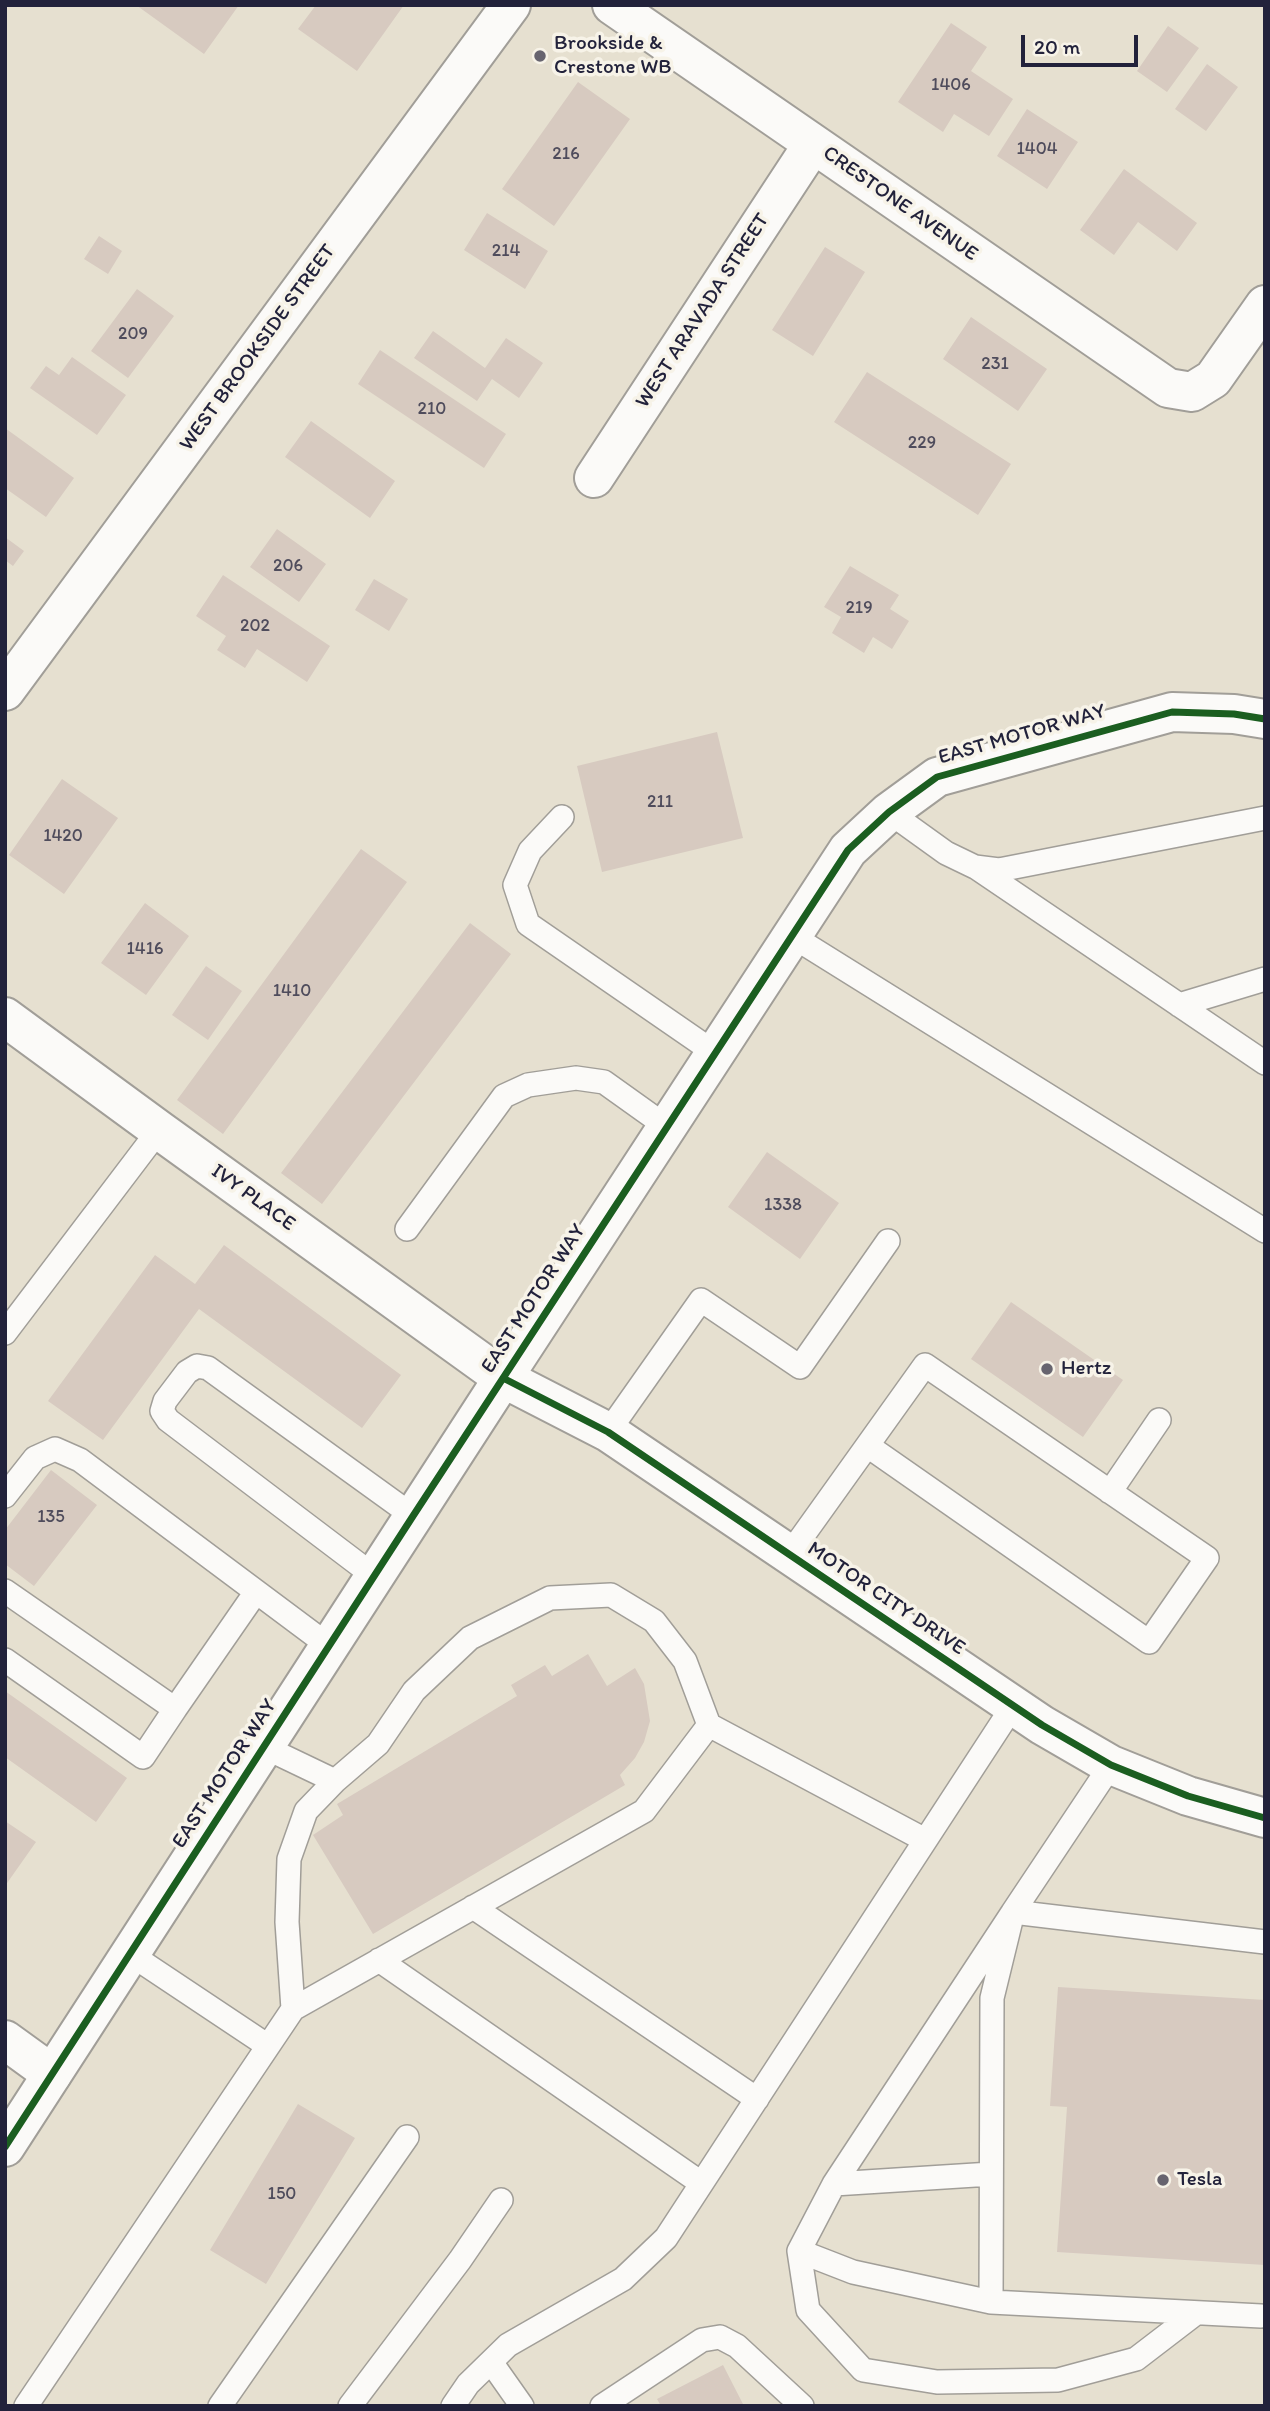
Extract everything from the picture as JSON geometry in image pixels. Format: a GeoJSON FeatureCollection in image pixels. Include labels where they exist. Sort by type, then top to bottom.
{"type":"FeatureCollection","features":[{"type":"Feature","properties":{"kind":"street","name":"WEST BROOKSIDE STREET"},"geometry":{"type":"LineString","coordinates":[[5,691],[511,5]]}},
{"type":"Feature","properties":{"kind":"street","name":"CRESTONE AVENUE"},"geometry":{"type":"LineString","coordinates":[[612,5],[1168,388],[1192,392],[1213,379],[1265,304]]}},
{"type":"Feature","properties":{"kind":"street","name":"WEST ARAVADA STREET"},"geometry":{"type":"LineString","coordinates":[[594,478],[813,144]]}},
{"type":"Feature","properties":{"kind":"street","name":"EAST MOTOR WAY"},"geometry":{"type":"LineString","coordinates":[[5,2147],[848,850],[889,812],[937,777],[1172,712],[1234,714],[1265,719]]}},
{"type":"Feature","properties":{"kind":"street","name":"IVY PLACE"},"geometry":{"type":"LineString","coordinates":[[5,1017],[503,1378]]}},
{"type":"Feature","properties":{"kind":"street","name":"MOTOR CITY DRIVE"},"geometry":{"type":"LineString","coordinates":[[503,1378],[608,1432],[1013,1706],[1111,1765],[1188,1796],[1265,1818]]}},
{"type":"Feature","properties":{"kind":"street"},"geometry":{"type":"LineString","coordinates":[[5,2040],[52,2074]]}},
{"type":"Feature","properties":{"kind":"lane"},"geometry":{"type":"LineString","coordinates":[[889,812],[946,853],[975,867],[1265,1063]]}},
{"type":"Feature","properties":{"kind":"lane"},"geometry":{"type":"LineString","coordinates":[[562,817],[530,851],[515,885],[528,923],[715,1053]]}},
{"type":"Feature","properties":{"kind":"lane"},"geometry":{"type":"LineString","coordinates":[[975,867],[999,870],[1265,818]]}},
{"type":"Feature","properties":{"kind":"lane"},"geometry":{"type":"LineString","coordinates":[[792,936],[1265,1231]]}},
{"type":"Feature","properties":{"kind":"lane"},"geometry":{"type":"LineString","coordinates":[[1179,1005],[1265,979]]}},
{"type":"Feature","properties":{"kind":"lane"},"geometry":{"type":"LineString","coordinates":[[407,1229],[504,1096],[528,1085],[576,1077],[604,1082],[667,1127]]}},
{"type":"Feature","properties":{"kind":"lane"},"geometry":{"type":"LineString","coordinates":[[5,1333],[159,1130]]}},
{"type":"Feature","properties":{"kind":"lane"},"geometry":{"type":"LineString","coordinates":[[608,1432],[701,1300],[800,1367],[888,1241]]}},
{"type":"Feature","properties":{"kind":"lane"},"geometry":{"type":"LineString","coordinates":[[374,1576],[167,1420],[162,1411],[165,1401],[187,1372],[197,1366],[208,1368],[413,1516]]}},
{"type":"Feature","properties":{"kind":"lane"},"geometry":{"type":"LineString","coordinates":[[789,1555],[925,1366],[1206,1558],[1149,1642],[868,1446]]}},
{"type":"Feature","properties":{"kind":"lane"},"geometry":{"type":"LineString","coordinates":[[1110,1492],[1159,1420]]}},
{"type":"Feature","properties":{"kind":"lane"},"geometry":{"type":"LineString","coordinates":[[5,1496],[35,1458],[55,1449],[80,1460],[329,1646]]}},
{"type":"Feature","properties":{"kind":"lane"},"geometry":{"type":"LineString","coordinates":[[5,1591],[175,1709]]}},
{"type":"Feature","properties":{"kind":"lane"},"geometry":{"type":"LineString","coordinates":[[5,1660],[143,1757],[256,1592]]}},
{"type":"Feature","properties":{"kind":"lane"},"geometry":{"type":"LineString","coordinates":[[293,2009],[288,1922],[289,1859],[306,1811],[335,1781],[378,1744],[414,1691],[470,1638],[550,1598],[611,1595],[654,1620],[685,1661],[709,1725],[925,1840]]}},
{"type":"Feature","properties":{"kind":"lane"},"geometry":{"type":"LineString","coordinates":[[453,2406],[468,2384],[508,2345],[623,2279],[666,2238],[1013,1706]]}},
{"type":"Feature","properties":{"kind":"lane"},"geometry":{"type":"LineString","coordinates":[[26,2406],[293,2009],[644,1811],[709,1725]]}},
{"type":"Feature","properties":{"kind":"lane"},"geometry":{"type":"LineString","coordinates":[[264,1747],[335,1781]]}},
{"type":"Feature","properties":{"kind":"lane"},"geometry":{"type":"LineString","coordinates":[[1111,1765],[834,2184],[799,2251],[808,2310],[863,2370],[937,2382],[1059,2380],[1136,2359],[1196,2313]]}},
{"type":"Feature","properties":{"kind":"lane"},"geometry":{"type":"LineString","coordinates":[[473,1907],[757,2099]]}},
{"type":"Feature","properties":{"kind":"lane"},"geometry":{"type":"LineString","coordinates":[[1013,1912],[1265,1942]]}},
{"type":"Feature","properties":{"kind":"lane"},"geometry":{"type":"LineString","coordinates":[[991,2302],[992,1998],[1013,1912]]}},
{"type":"Feature","properties":{"kind":"lane"},"geometry":{"type":"LineString","coordinates":[[130,1954],[268,2046]]}},
{"type":"Feature","properties":{"kind":"lane"},"geometry":{"type":"LineString","coordinates":[[379,1960],[701,2183]]}},
{"type":"Feature","properties":{"kind":"lane"},"geometry":{"type":"LineString","coordinates":[[220,2406],[407,2137]]}},
{"type":"Feature","properties":{"kind":"lane"},"geometry":{"type":"LineString","coordinates":[[834,2184],[992,2174]]}},
{"type":"Feature","properties":{"kind":"lane"},"geometry":{"type":"LineString","coordinates":[[350,2406],[460,2260],[501,2200]]}},
{"type":"Feature","properties":{"kind":"lane"},"geometry":{"type":"LineString","coordinates":[[799,2251],[853,2273],[991,2302],[1261,2316]]}},
{"type":"Feature","properties":{"kind":"lane"},"geometry":{"type":"LineString","coordinates":[[601,2406],[702,2340],[720,2337],[737,2346],[802,2406]]}},
{"type":"Feature","properties":{"kind":"lane"},"geometry":{"type":"LineString","coordinates":[[491,2362],[522,2406]]}},
{"type":"Feature","properties":{"kind":"lane"},"geometry":{"type":"LineString","coordinates":[[5,2400],[14,2406]]}},
{"type":"Feature","properties":{"kind":"building"},"geometry":{"type":"Polygon","coordinates":[[[136,5],[239,5],[204,54],[136,5]]]}},
{"type":"Feature","properties":{"kind":"building"},"geometry":{"type":"Polygon","coordinates":[[[316,5],[404,5],[357,71],[298,29],[316,5]]]}},
{"type":"Feature","properties":{"kind":"building"},"geometry":{"type":"Polygon","coordinates":[[[951,23],[987,47],[971,71],[1013,99],[989,136],[954,114],[943,132],[898,102],[951,23]]]}},
{"type":"Feature","properties":{"kind":"building"},"geometry":{"type":"Polygon","coordinates":[[[1168,26],[1199,48],[1167,92],[1137,71],[1168,26]]]}},
{"type":"Feature","properties":{"kind":"building"},"geometry":{"type":"Polygon","coordinates":[[[1207,64],[1238,87],[1206,131],[1175,109],[1207,64]]]}},
{"type":"Feature","properties":{"kind":"building"},"geometry":{"type":"Polygon","coordinates":[[[578,82],[630,119],[554,226],[502,189],[578,82]]]}},
{"type":"Feature","properties":{"kind":"building"},"geometry":{"type":"Polygon","coordinates":[[[1027,109],[1078,142],[1047,189],[997,156],[1027,109]]]}},
{"type":"Feature","properties":{"kind":"building"},"geometry":{"type":"Polygon","coordinates":[[[1124,169],[1197,223],[1177,251],[1138,222],[1114,255],[1080,230],[1124,169]]]}},
{"type":"Feature","properties":{"kind":"building"},"geometry":{"type":"Polygon","coordinates":[[[487,213],[548,251],[525,289],[464,250],[487,213]]]}},
{"type":"Feature","properties":{"kind":"building"},"geometry":{"type":"Polygon","coordinates":[[[99,236],[122,251],[108,274],[84,259],[99,236]]]}},
{"type":"Feature","properties":{"kind":"building"},"geometry":{"type":"Polygon","coordinates":[[[825,247],[865,272],[813,356],[772,330],[825,247]]]}},
{"type":"Feature","properties":{"kind":"building"},"geometry":{"type":"Polygon","coordinates":[[[137,289],[174,316],[128,378],[91,351],[137,289]]]}},
{"type":"Feature","properties":{"kind":"building"},"geometry":{"type":"Polygon","coordinates":[[[971,317],[1047,369],[1018,411],[943,359],[971,317]]]}},
{"type":"Feature","properties":{"kind":"building"},"geometry":{"type":"Polygon","coordinates":[[[433,331],[485,368],[506,338],[543,363],[519,398],[492,379],[477,401],[414,358],[433,331]]]}},
{"type":"Feature","properties":{"kind":"building"},"geometry":{"type":"Polygon","coordinates":[[[380,350],[506,434],[484,468],[358,384],[380,350]]]}},
{"type":"Feature","properties":{"kind":"building"},"geometry":{"type":"Polygon","coordinates":[[[72,357],[126,395],[97,435],[30,388],[46,366],[59,375],[72,357]]]}},
{"type":"Feature","properties":{"kind":"building"},"geometry":{"type":"Polygon","coordinates":[[[867,372],[1011,464],[978,515],[834,422],[867,372]]]}},
{"type":"Feature","properties":{"kind":"building"},"geometry":{"type":"Polygon","coordinates":[[[311,421],[395,481],[370,518],[285,457],[311,421]]]}},
{"type":"Feature","properties":{"kind":"building"},"geometry":{"type":"Polygon","coordinates":[[[5,428],[74,478],[46,517],[5,488],[5,428]]]}},
{"type":"Feature","properties":{"kind":"building"},"geometry":{"type":"Polygon","coordinates":[[[277,529],[326,564],[299,602],[250,567],[277,529]]]}},
{"type":"Feature","properties":{"kind":"building"},"geometry":{"type":"Polygon","coordinates":[[[5,537],[24,551],[13,566],[5,560],[5,537]]]}},
{"type":"Feature","properties":{"kind":"building"},"geometry":{"type":"Polygon","coordinates":[[[850,566],[899,595],[890,609],[909,621],[892,649],[873,637],[864,653],[832,633],[841,617],[824,607],[850,566]]]}},
{"type":"Feature","properties":{"kind":"building"},"geometry":{"type":"Polygon","coordinates":[[[223,575],[330,646],[307,682],[257,649],[245,668],[217,650],[226,636],[196,616],[223,575]]]}},
{"type":"Feature","properties":{"kind":"building"},"geometry":{"type":"Polygon","coordinates":[[[374,579],[408,599],[389,631],[355,610],[374,579]]]}},
{"type":"Feature","properties":{"kind":"building"},"geometry":{"type":"Polygon","coordinates":[[[717,732],[743,838],[602,872],[577,766],[717,732]]]}},
{"type":"Feature","properties":{"kind":"building"},"geometry":{"type":"Polygon","coordinates":[[[62,779],[118,818],[64,894],[9,855],[62,779]]]}},
{"type":"Feature","properties":{"kind":"building"},"geometry":{"type":"Polygon","coordinates":[[[361,849],[407,882],[223,1134],[177,1100],[361,849]]]}},
{"type":"Feature","properties":{"kind":"building"},"geometry":{"type":"Polygon","coordinates":[[[145,903],[189,936],[146,995],[101,963],[145,903]]]}},
{"type":"Feature","properties":{"kind":"building"},"geometry":{"type":"Polygon","coordinates":[[[470,923],[511,954],[322,1204],[281,1173],[470,923]]]}},
{"type":"Feature","properties":{"kind":"building"},"geometry":{"type":"Polygon","coordinates":[[[206,966],[242,991],[208,1040],[172,1015],[206,966]]]}},
{"type":"Feature","properties":{"kind":"building"},"geometry":{"type":"Polygon","coordinates":[[[767,1152],[839,1203],[800,1259],[728,1207],[767,1152]]]}},
{"type":"Feature","properties":{"kind":"building"},"geometry":{"type":"Polygon","coordinates":[[[224,1245],[401,1375],[362,1428],[199,1309],[103,1440],[48,1401],[155,1255],[195,1284],[224,1245]]]}},
{"type":"Feature","properties":{"kind":"building","name":"Hertz"},"geometry":{"type":"Polygon","coordinates":[[[1011,1302],[1123,1380],[1083,1437],[971,1359],[1011,1302]]]}},
{"type":"Feature","properties":{"kind":"building"},"geometry":{"type":"Polygon","coordinates":[[[51,1470],[97,1505],[34,1586],[5,1564],[5,1530],[51,1470]]]}},
{"type":"Feature","properties":{"kind":"building"},"geometry":{"type":"Polygon","coordinates":[[[588,1654],[607,1686],[635,1668],[644,1684],[650,1721],[644,1742],[635,1758],[620,1775],[625,1785],[373,1934],[313,1835],[343,1815],[337,1804],[517,1696],[511,1685],[545,1665],[552,1676],[588,1654]]]}},
{"type":"Feature","properties":{"kind":"building"},"geometry":{"type":"Polygon","coordinates":[[[5,1691],[127,1778],[96,1822],[5,1757],[5,1691]]]}},
{"type":"Feature","properties":{"kind":"building"},"geometry":{"type":"Polygon","coordinates":[[[5,1821],[36,1842],[5,1886],[5,1821]]]}},
{"type":"Feature","properties":{"kind":"building","name":"Tesla"},"geometry":{"type":"Polygon","coordinates":[[[1058,1987],[1265,2000],[1265,2265],[1057,2252],[1067,2107],[1050,2106],[1058,1987]]]}},
{"type":"Feature","properties":{"kind":"building"},"geometry":{"type":"Polygon","coordinates":[[[298,2104],[355,2138],[266,2284],[210,2250],[298,2104]]]}},
{"type":"Feature","properties":{"kind":"building"},"geometry":{"type":"Polygon","coordinates":[[[723,2365],[744,2406],[661,2406],[657,2399],[723,2365]]]}},
{"type":"Feature","properties":{"kind":"cycle path"},"geometry":{"type":"LineString","coordinates":[[5,2147],[848,850],[889,812],[937,777],[1172,712],[1234,714],[1265,719]]}},
{"type":"Feature","properties":{"kind":"cycle path"},"geometry":{"type":"LineString","coordinates":[[503,1378],[608,1432],[1042,1725],[1111,1765],[1188,1796],[1265,1818]]}},
{"type":"Feature","properties":{"kind":"place","name":"Brookside & Crestone WB"},"geometry":{"type":"Point","coordinates":[540,56]}},
{"type":"Feature","properties":{"kind":"place","name":"Hertz"},"geometry":{"type":"Point","coordinates":[1047,1369]}},
{"type":"Feature","properties":{"kind":"place","name":"Tesla"},"geometry":{"type":"Point","coordinates":[1163,2180]}}]}
